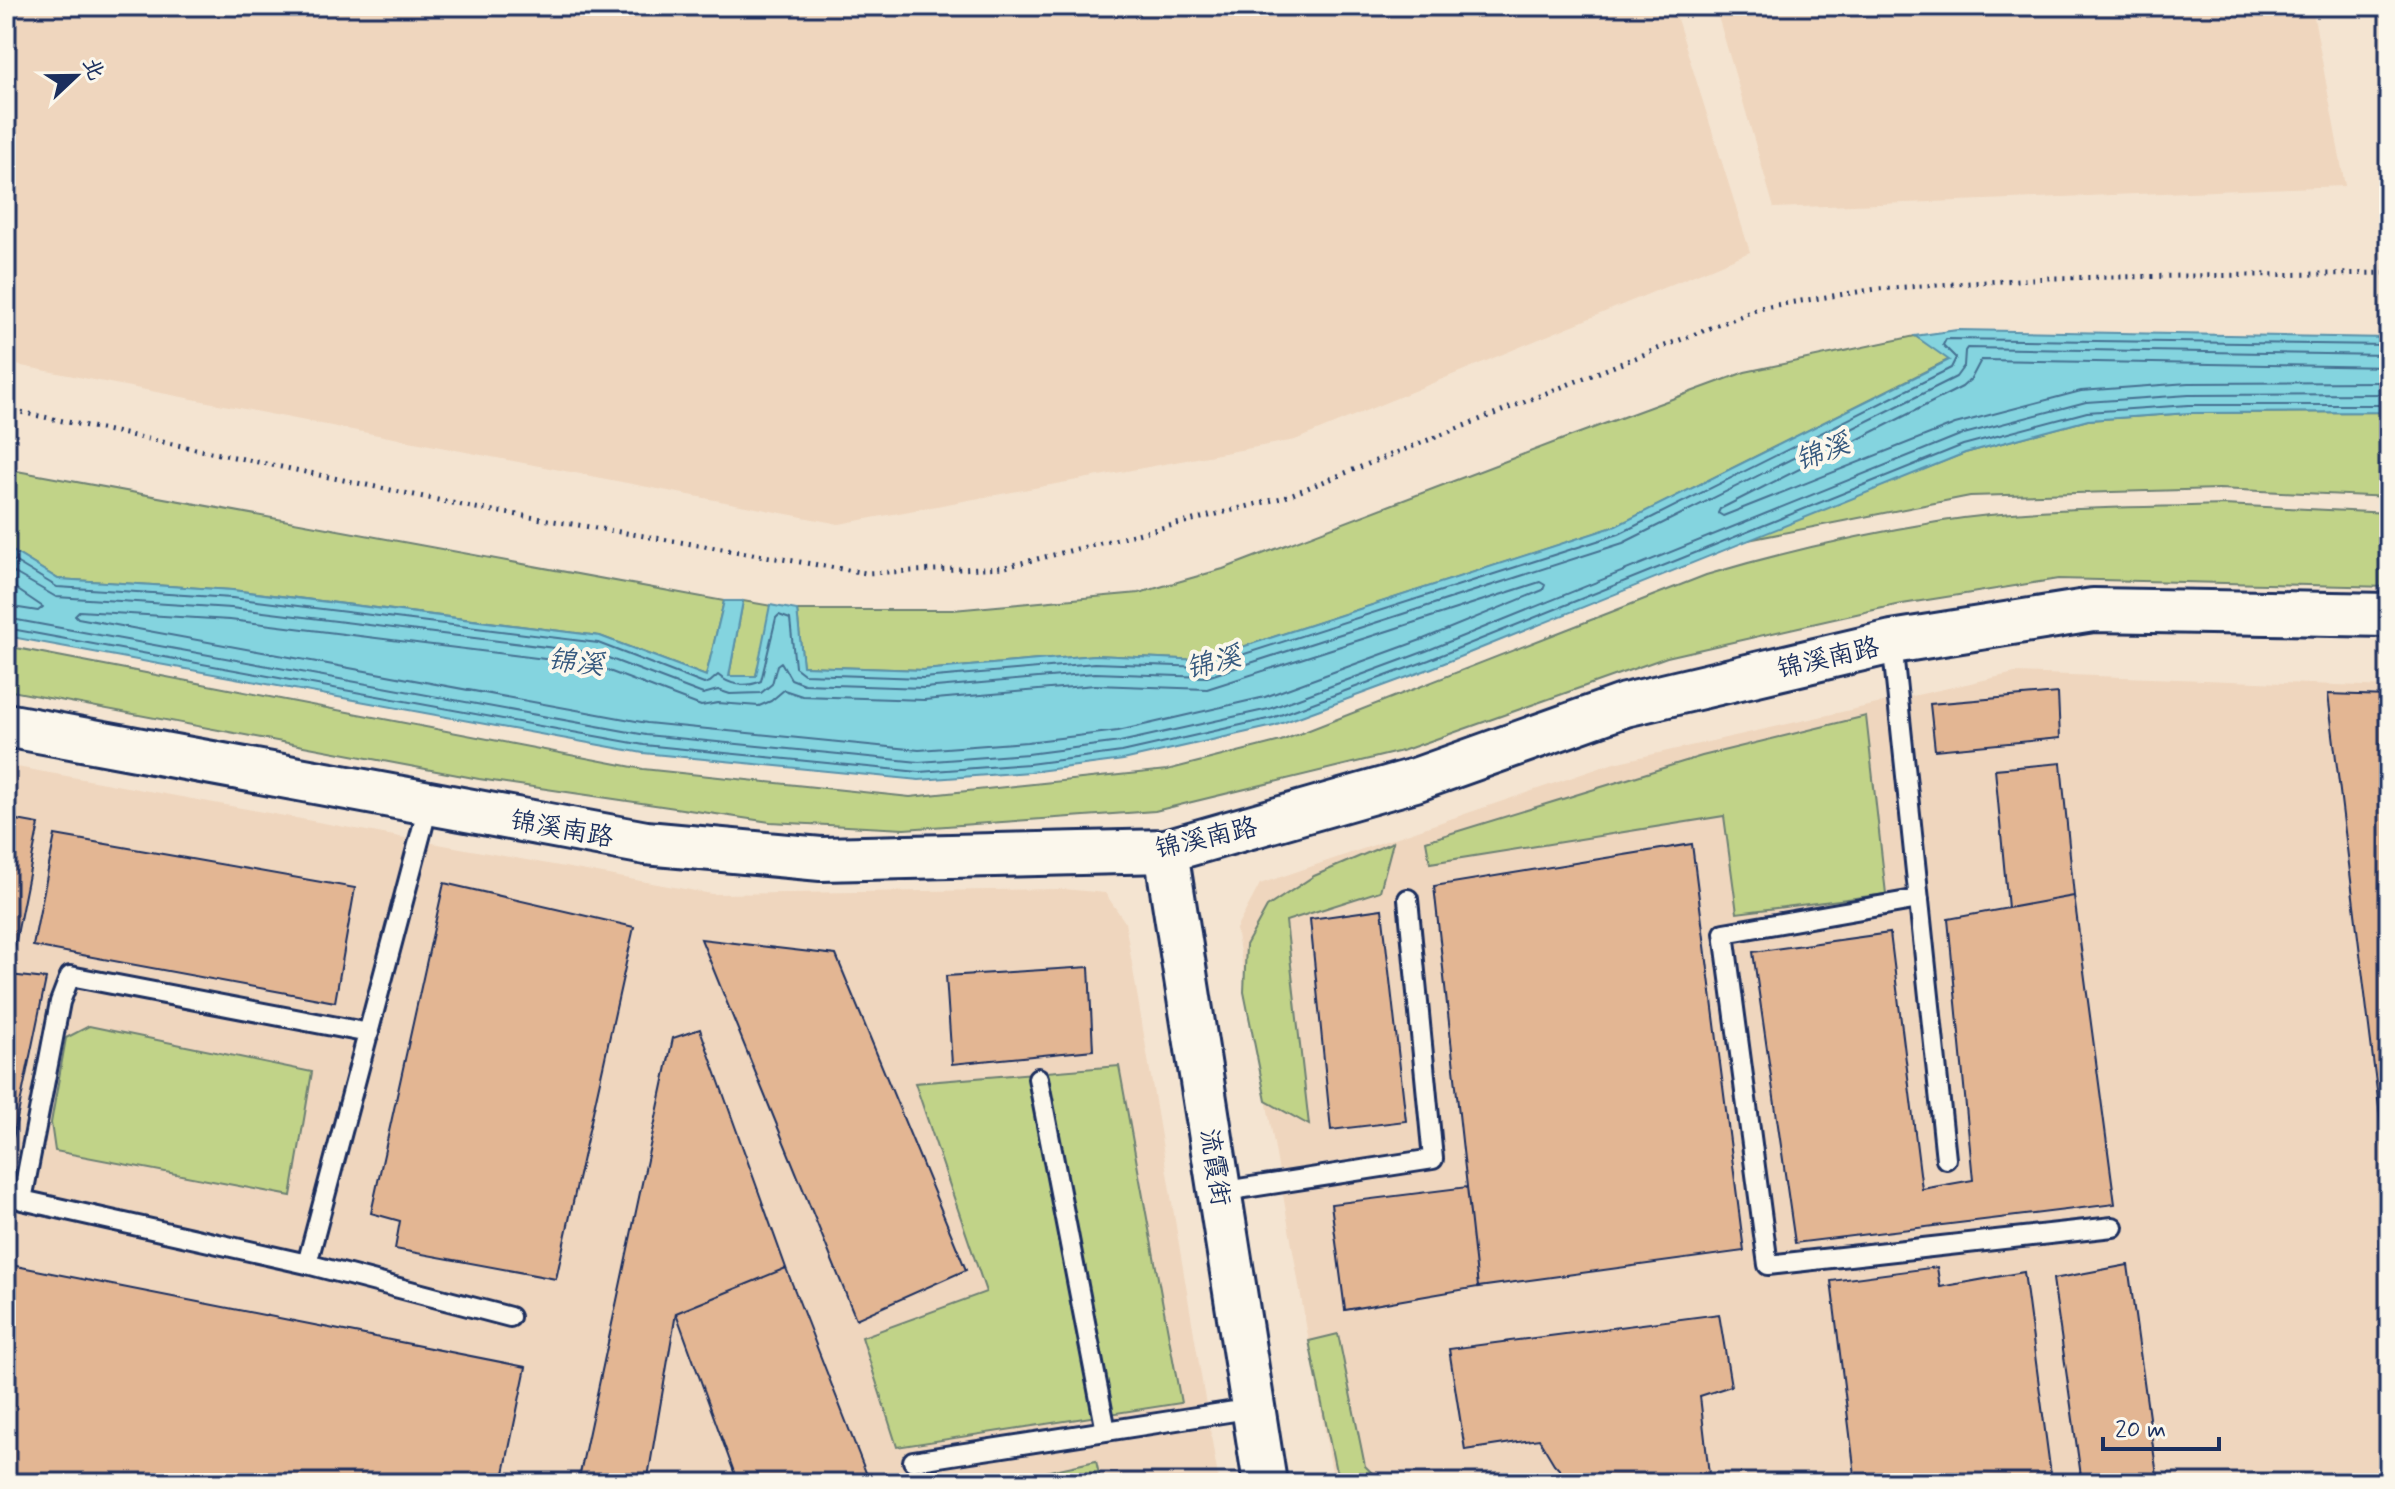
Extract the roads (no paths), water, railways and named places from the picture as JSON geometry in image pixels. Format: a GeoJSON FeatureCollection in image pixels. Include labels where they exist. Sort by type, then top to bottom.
{"type":"FeatureCollection","features":[{"type":"Feature","properties":{"kind":"street","name":"锦溪南路"},"geometry":{"type":"LineString","coordinates":[[6,725],[646,843],[821,859],[1166,851],[1415,780],[1625,705],[1892,642],[2093,610],[2389,615]]}},
{"type":"Feature","properties":{"kind":"street","name":"流霞街"},"geometry":{"type":"LineString","coordinates":[[1166,851],[1265,1483]]}},
{"type":"Feature","properties":{"kind":"lane"},"geometry":{"type":"LineString","coordinates":[[1892,642],[1946,1159]]}},
{"type":"Feature","properties":{"kind":"lane"},"geometry":{"type":"LineString","coordinates":[[307,1264],[429,803]]}},
{"type":"Feature","properties":{"kind":"lane"},"geometry":{"type":"LineString","coordinates":[[1219,1192],[1433,1159],[1408,899]]}},
{"type":"Feature","properties":{"kind":"lane"},"geometry":{"type":"LineString","coordinates":[[1919,899],[1724,933],[1768,1265],[2113,1227]]}},
{"type":"Feature","properties":{"kind":"lane"},"geometry":{"type":"LineString","coordinates":[[369,1033],[70,976],[60,1002],[22,1200],[307,1264],[510,1317]]}},
{"type":"Feature","properties":{"kind":"lane"},"geometry":{"type":"LineString","coordinates":[[1038,1078],[1106,1431]]}},
{"type":"Feature","properties":{"kind":"lane"},"geometry":{"type":"LineString","coordinates":[[913,1461],[1254,1408]]}},
{"type":"Feature","properties":{"kind":"water","name":"锦溪"},"geometry":{"type":"Polygon","coordinates":[[[1957,330],[2389,338],[2389,412],[2189,413],[2088,420],[1965,453],[1432,668],[1274,726],[1123,760],[1030,772],[919,780],[643,753],[6,636],[6,547],[58,579],[232,590],[600,636],[706,676],[724,601],[743,601],[729,676],[756,676],[770,605],[797,610],[803,666],[923,670],[1095,655],[1202,660],[1616,526],[1949,360],[1915,336],[1957,330]]]}}]}
